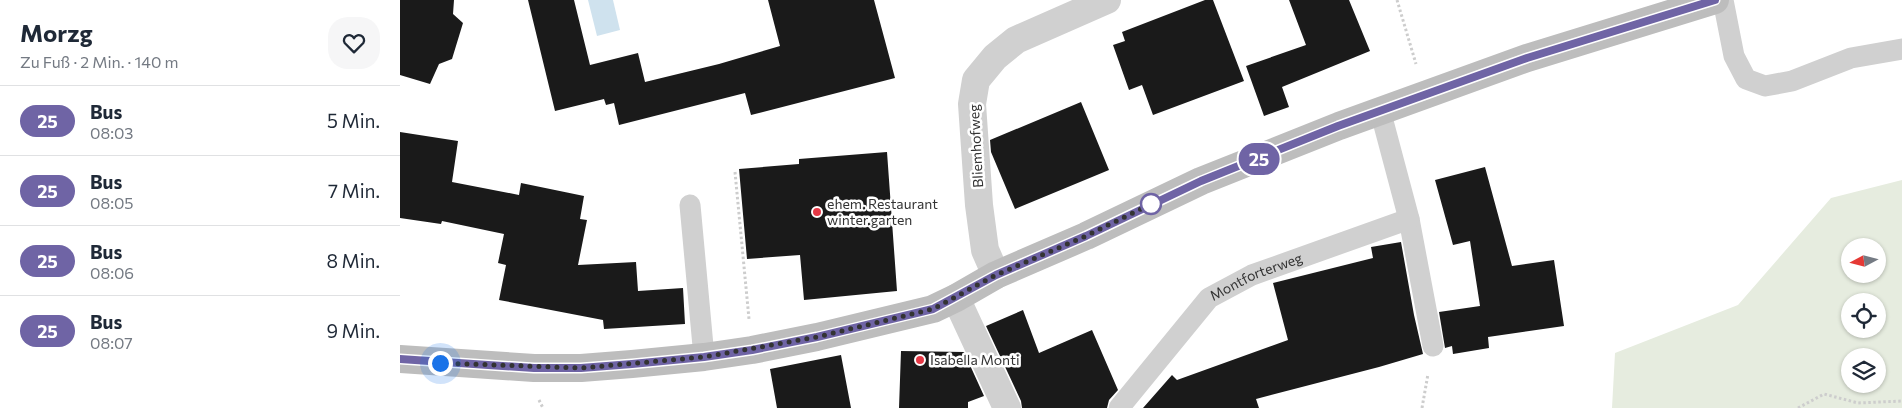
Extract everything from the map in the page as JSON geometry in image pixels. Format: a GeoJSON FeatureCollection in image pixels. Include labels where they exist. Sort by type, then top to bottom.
{"type":"FeatureCollection","features":[{"type":"Feature","properties":{"kind":"street","name":"Bliemhofweg"},"geometry":{"type":"LineString","coordinates":[[996,275],[986,250],[979,205],[972,104],[976,80],[995,57],[1016,40],[1107,0]]}},
{"type":"Feature","properties":{"kind":"street"},"geometry":{"type":"LineString","coordinates":[[400,359],[488,365],[581,368],[704,357],[752,350],[865,326],[933,309],[996,275],[1086,236],[1201,181],[1380,110],[1527,58],[1715,0]]}},
{"type":"Feature","properties":{"kind":"street"},"geometry":{"type":"LineString","coordinates":[[956,298],[1007,408]]}},
{"type":"Feature","properties":{"kind":"lane"},"geometry":{"type":"LineString","coordinates":[[1723,0],[1734,56],[1746,79],[1765,86],[1792,81],[1851,58],[1902,49]]}},
{"type":"Feature","properties":{"kind":"lane"},"geometry":{"type":"LineString","coordinates":[[1380,110],[1409,219],[1433,346]]}},
{"type":"Feature","properties":{"kind":"lane"},"geometry":{"type":"LineString","coordinates":[[690,205],[704,357]]}},
{"type":"Feature","properties":{"kind":"lane","name":"Montforterweg"},"geometry":{"type":"LineString","coordinates":[[1119,408],[1209,298],[1252,275],[1409,219]]}},
{"type":"Feature","properties":{"kind":"path"},"geometry":{"type":"LineString","coordinates":[[1396,0],[1419,72]]}},
{"type":"Feature","properties":{"kind":"path"},"geometry":{"type":"LineString","coordinates":[[735,172],[749,320]]}},
{"type":"Feature","properties":{"kind":"path"},"geometry":{"type":"LineString","coordinates":[[1422,408],[1433,346]]}},
{"type":"Feature","properties":{"kind":"path"},"geometry":{"type":"LineString","coordinates":[[1798,408],[1824,394],[1858,403],[1902,401]]}},
{"type":"Feature","properties":{"kind":"shaded area"},"geometry":{"type":"Polygon","coordinates":[[[1902,180],[1902,408],[1612,408],[1615,353],[1738,305],[1831,198],[1902,180]]]}},
{"type":"Feature","properties":{"kind":"water"},"geometry":{"type":"Polygon","coordinates":[[[588,0],[613,0],[620,30],[597,36],[588,0]]]}},
{"type":"Feature","properties":{"kind":"building"},"geometry":{"type":"Polygon","coordinates":[[[400,0],[454,0],[453,14],[463,23],[452,59],[439,64],[430,84],[400,75],[400,0]]]}},
{"type":"Feature","properties":{"kind":"building"},"geometry":{"type":"Polygon","coordinates":[[[528,0],[574,0],[590,65],[638,53],[645,82],[719,64],[780,46],[768,0],[874,0],[895,78],[751,115],[745,93],[619,125],[614,103],[606,105],[604,99],[555,111],[528,0]]]}},
{"type":"Feature","properties":{"kind":"building"},"geometry":{"type":"Polygon","coordinates":[[[1205,0],[1213,0],[1244,81],[1153,115],[1142,85],[1129,90],[1113,45],[1125,41],[1122,32],[1205,0]]]}},
{"type":"Feature","properties":{"kind":"building"},"geometry":{"type":"Polygon","coordinates":[[[1289,0],[1349,0],[1370,51],[1282,87],[1289,107],[1264,116],[1246,66],[1306,45],[1289,0]]]}},
{"type":"Feature","properties":{"kind":"building"},"geometry":{"type":"Polygon","coordinates":[[[1081,102],[1109,170],[1015,209],[991,152],[990,140],[1081,102]]]}},
{"type":"Feature","properties":{"kind":"building"},"geometry":{"type":"Polygon","coordinates":[[[400,132],[458,141],[452,182],[519,195],[521,183],[584,196],[580,219],[587,220],[578,265],[636,262],[638,291],[683,288],[685,324],[604,329],[603,320],[499,300],[506,265],[498,263],[504,234],[442,221],[441,224],[400,218],[400,132]]]}},
{"type":"Feature","properties":{"kind":"building","name":"ehem. Restaurant winter.garten"},"geometry":{"type":"Polygon","coordinates":[[[887,152],[897,291],[804,300],[800,255],[747,259],[739,169],[799,164],[799,159],[887,152]]]}},
{"type":"Feature","properties":{"kind":"building"},"geometry":{"type":"Polygon","coordinates":[[[1485,167],[1512,266],[1554,260],[1564,326],[1488,337],[1489,348],[1453,354],[1452,346],[1445,348],[1439,312],[1480,306],[1470,241],[1453,245],[1435,180],[1485,167]]]}},
{"type":"Feature","properties":{"kind":"building"},"geometry":{"type":"Polygon","coordinates":[[[1401,242],[1423,354],[1256,399],[1259,408],[1143,408],[1172,375],[1177,380],[1288,340],[1273,283],[1373,258],[1371,247],[1401,242]]]}},
{"type":"Feature","properties":{"kind":"building"},"geometry":{"type":"Polygon","coordinates":[[[1023,310],[1039,353],[1092,330],[1118,390],[1109,400],[1107,408],[1022,408],[1021,401],[986,326],[1023,310]]]}},
{"type":"Feature","properties":{"kind":"building"},"geometry":{"type":"Polygon","coordinates":[[[901,351],[964,352],[984,396],[968,402],[968,408],[899,408],[901,351]]]}},
{"type":"Feature","properties":{"kind":"building"},"geometry":{"type":"Polygon","coordinates":[[[841,355],[851,408],[777,408],[770,369],[841,355]]]}},
{"type":"Feature","properties":{"kind":"bus line","name":"25"},"geometry":{"type":"LineString","coordinates":[[400,359],[534,368],[581,368],[632,364],[752,350],[817,337],[933,309],[996,275],[1086,236],[1201,181],[1338,126],[1527,58],[1715,0]]}},
{"type":"Feature","properties":{"kind":"place","name":"ehem. Restaurant winter.garten"},"geometry":{"type":"Point","coordinates":[817,212]}},
{"type":"Feature","properties":{"kind":"place","name":"Isabella Monti"},"geometry":{"type":"Point","coordinates":[920,360]}},
{"type":"Feature","properties":{"kind":"route"},"geometry":{"type":"LineString","coordinates":[[440,363],[534,368],[581,368],[704,357],[817,337],[933,309],[996,275],[1086,236],[1151,204]]}}]}
